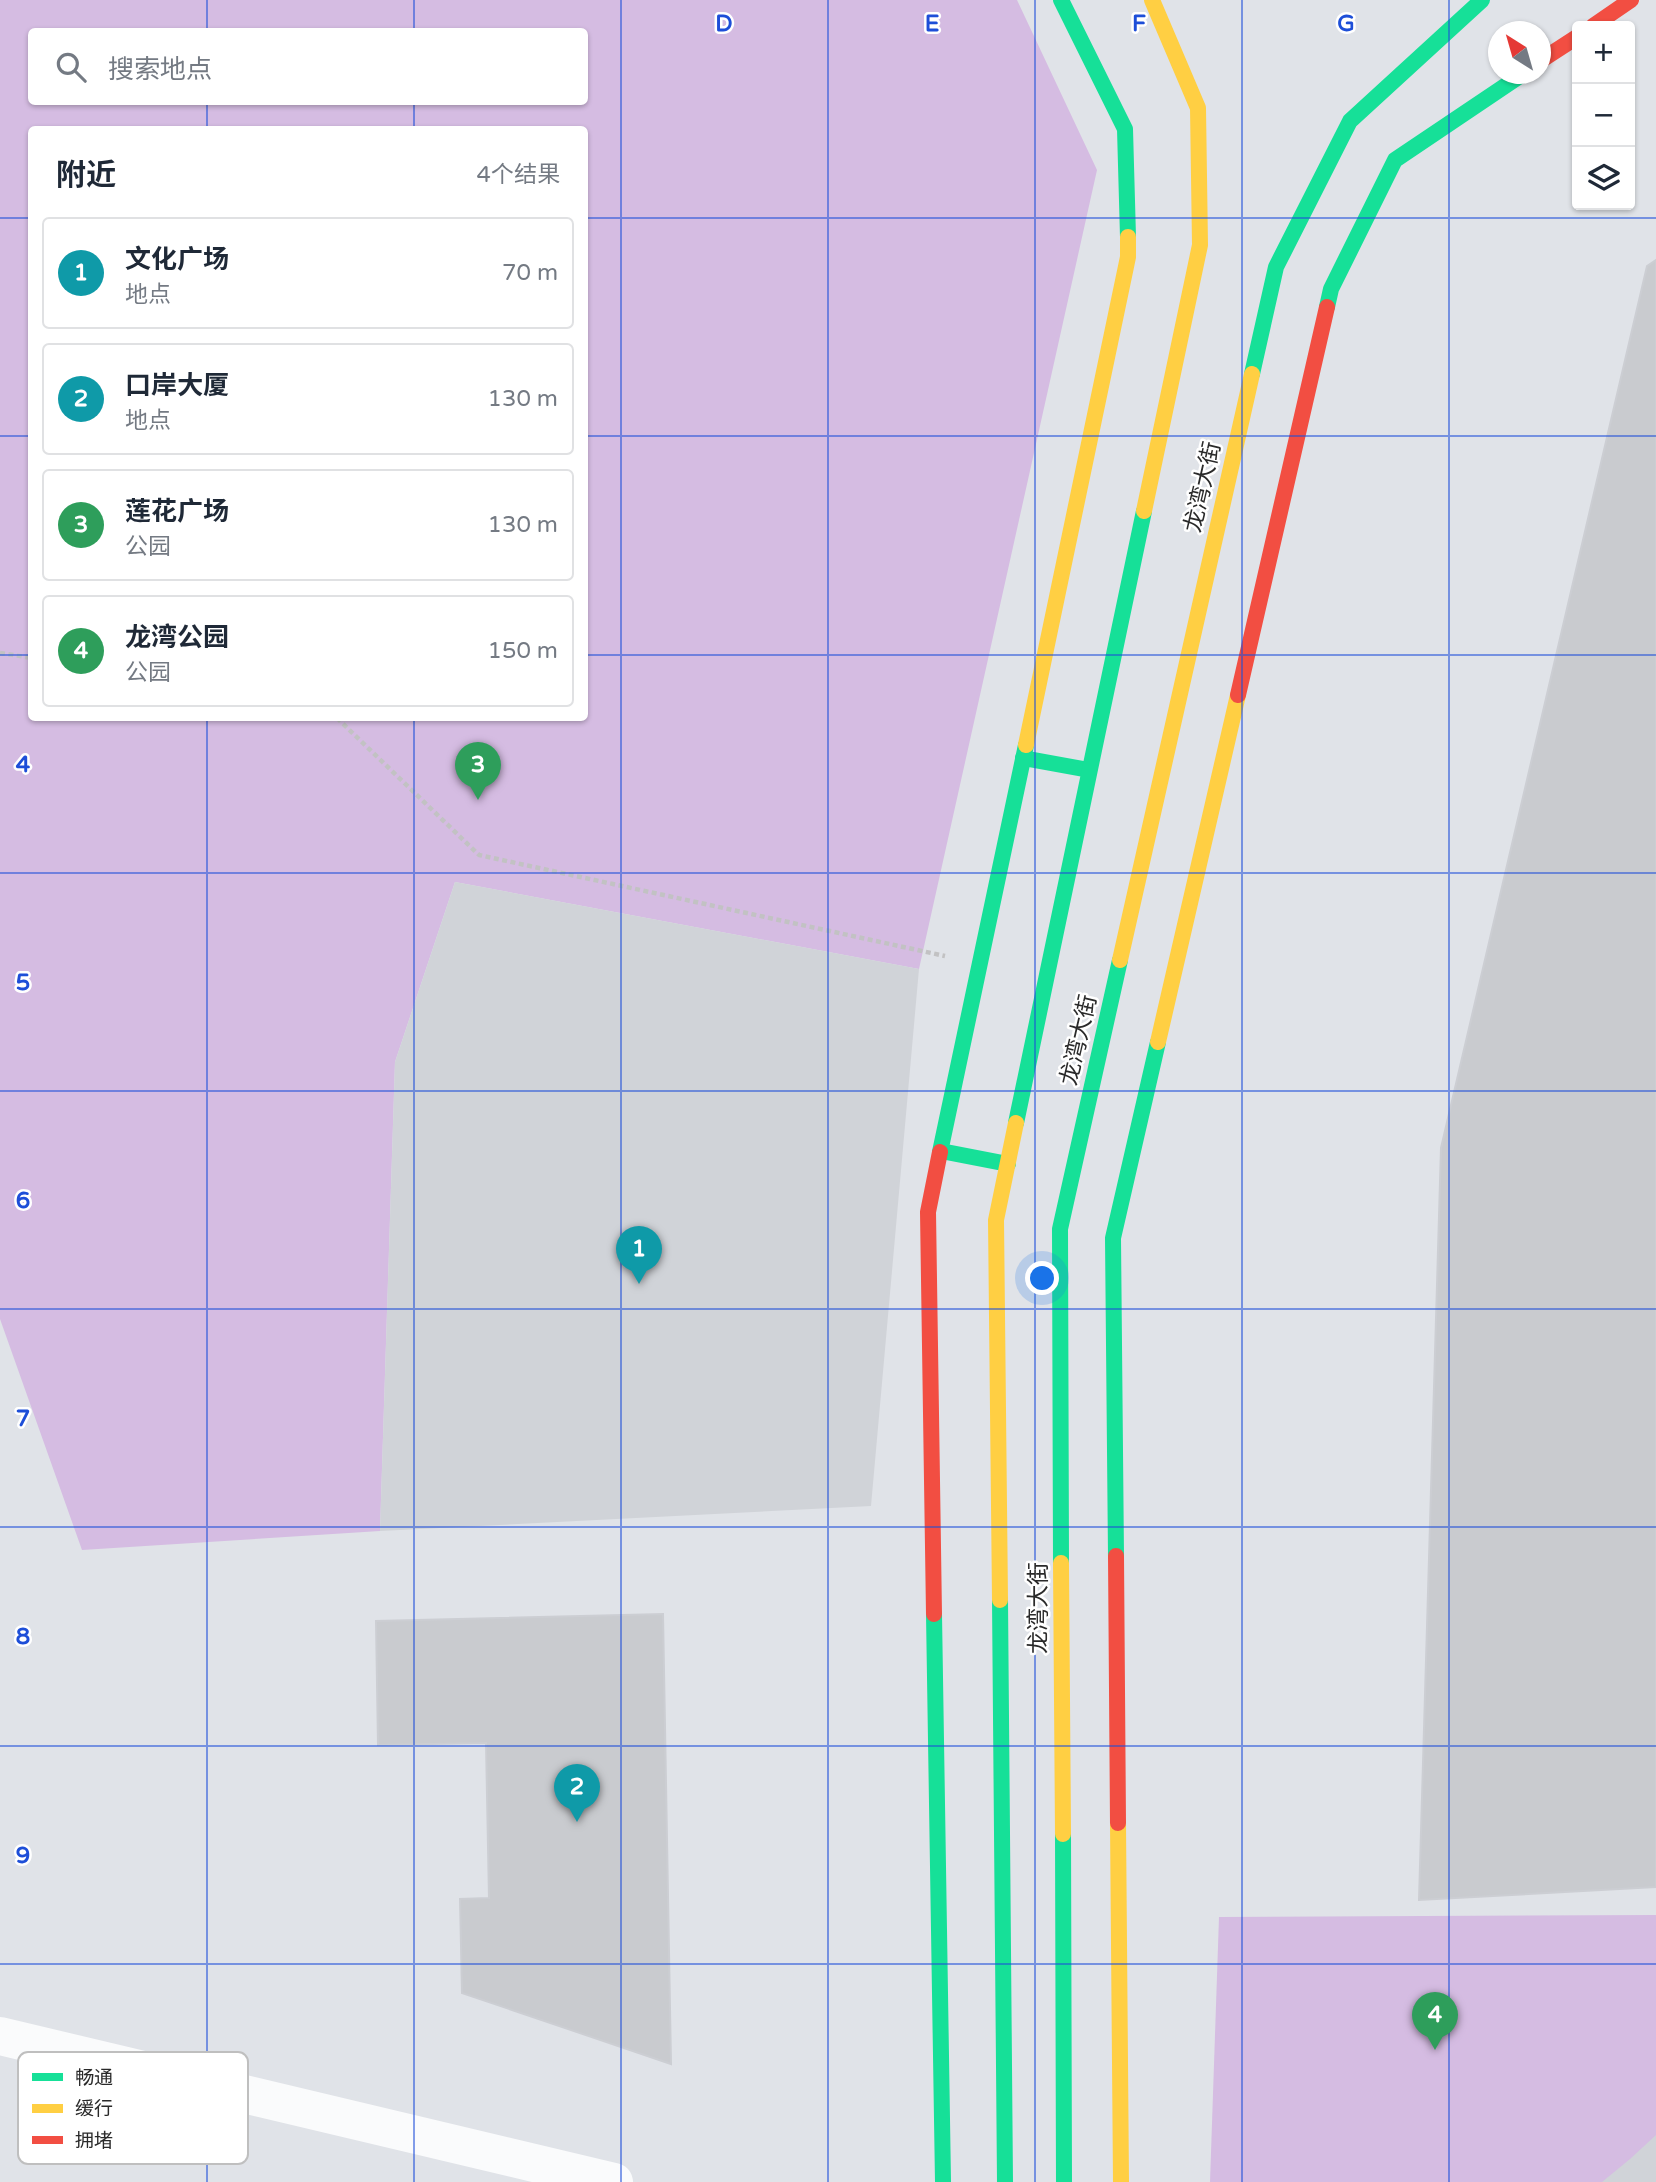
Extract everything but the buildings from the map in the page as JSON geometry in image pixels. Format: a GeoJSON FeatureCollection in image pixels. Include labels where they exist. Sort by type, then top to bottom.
{"type":"FeatureCollection","features":[{"type":"Feature","properties":{"kind":"main road"},"geometry":{"type":"LineString","coordinates":[[943,2182],[928,1212],[1128,257],[1125,129],[1061,0]]}},
{"type":"Feature","properties":{"kind":"main road","name":"龙湾大街"},"geometry":{"type":"LineString","coordinates":[[1005,2182],[996,1220],[1200,245],[1198,108],[1152,0]]}},
{"type":"Feature","properties":{"kind":"main road","name":"龙湾大街"},"geometry":{"type":"LineString","coordinates":[[1064,2182],[1060,1229],[1078,1179],[1166,789],[1276,267],[1350,121],[1482,0]]}},
{"type":"Feature","properties":{"kind":"main road"},"geometry":{"type":"LineString","coordinates":[[1600,21],[1631,0]]}},
{"type":"Feature","properties":{"kind":"main road"},"geometry":{"type":"LineString","coordinates":[[1551,54],[1572,40]]}},
{"type":"Feature","properties":{"kind":"main road"},"geometry":{"type":"LineString","coordinates":[[1121,2182],[1113,1238],[1118,1186],[1207,798],[1331,289],[1395,160],[1508,84]]}},
{"type":"Feature","properties":{"kind":"main road"},"geometry":{"type":"LineString","coordinates":[[1023,758],[1089,770]]}},
{"type":"Feature","properties":{"kind":"main road"},"geometry":{"type":"LineString","coordinates":[[941,1150],[1008,1164]]}},
{"type":"Feature","properties":{"kind":"street"},"geometry":{"type":"LineString","coordinates":[[0,2036],[67,2052]]}},
{"type":"Feature","properties":{"kind":"street"},"geometry":{"type":"LineString","coordinates":[[248,2095],[614,2182]]}},
{"type":"Feature","properties":{"kind":"path"},"geometry":{"type":"LineString","coordinates":[[0,653],[28,658]]}},
{"type":"Feature","properties":{"kind":"path"},"geometry":{"type":"LineString","coordinates":[[340,721],[479,855],[980,964]]}},
{"type":"Feature","properties":{"kind":"shaded area"},"geometry":{"type":"Polygon","coordinates":[[[0,0],[1017,0],[1097,170],[919,969],[455,882],[395,1062],[380,1531],[82,1550],[0,1319],[0,0]]]}},
{"type":"Feature","properties":{"kind":"shaded area"},"geometry":{"type":"Polygon","coordinates":[[[455,882],[919,969],[871,1506],[380,1531],[395,1062],[455,882]]]}},
{"type":"Feature","properties":{"kind":"shaded area"},"geometry":{"type":"Polygon","coordinates":[[[1656,1915],[1656,2182],[1210,2182],[1219,1917],[1656,1915]]]}},
{"type":"Feature","properties":{"kind":"shaded area"},"geometry":{"type":"Polygon","coordinates":[[[1656,2135],[1656,2182],[1602,2182],[1630,2159],[1656,2135]]]}},
{"type":"Feature","properties":{"kind":"traffic: fast"},"geometry":{"type":"LineString","coordinates":[[1061,0],[1125,129],[1128,237]]}},
{"type":"Feature","properties":{"kind":"traffic: fast"},"geometry":{"type":"LineString","coordinates":[[1252,374],[1276,267],[1350,121],[1482,0]]}},
{"type":"Feature","properties":{"kind":"traffic: fast"},"geometry":{"type":"LineString","coordinates":[[1327,307],[1331,289],[1395,160],[1508,84]]}},
{"type":"Feature","properties":{"kind":"traffic: fast"},"geometry":{"type":"LineString","coordinates":[[1016,1123],[1144,511]]}},
{"type":"Feature","properties":{"kind":"traffic: fast"},"geometry":{"type":"LineString","coordinates":[[940,1152],[1026,745]]}},
{"type":"Feature","properties":{"kind":"traffic: fast"},"geometry":{"type":"LineString","coordinates":[[1023,758],[1089,770]]}},
{"type":"Feature","properties":{"kind":"traffic: fast"},"geometry":{"type":"LineString","coordinates":[[1061,1563],[1060,1229],[1120,960]]}},
{"type":"Feature","properties":{"kind":"traffic: fast"},"geometry":{"type":"LineString","coordinates":[[1116,1556],[1113,1238],[1158,1042]]}},
{"type":"Feature","properties":{"kind":"traffic: fast"},"geometry":{"type":"LineString","coordinates":[[941,1151],[1008,1164]]}},
{"type":"Feature","properties":{"kind":"traffic: fast"},"geometry":{"type":"LineString","coordinates":[[1000,1600],[1005,2182]]}},
{"type":"Feature","properties":{"kind":"traffic: fast"},"geometry":{"type":"LineString","coordinates":[[934,1614],[943,2182]]}},
{"type":"Feature","properties":{"kind":"traffic: fast"},"geometry":{"type":"LineString","coordinates":[[1063,1834],[1064,2182]]}},
{"type":"Feature","properties":{"kind":"traffic: slow"},"geometry":{"type":"LineString","coordinates":[[1144,511],[1200,245],[1198,108],[1152,0]]}},
{"type":"Feature","properties":{"kind":"traffic: slow"},"geometry":{"type":"LineString","coordinates":[[1026,745],[1128,257],[1128,237]]}},
{"type":"Feature","properties":{"kind":"traffic: slow"},"geometry":{"type":"LineString","coordinates":[[1120,960],[1252,374]]}},
{"type":"Feature","properties":{"kind":"traffic: slow"},"geometry":{"type":"LineString","coordinates":[[1158,1042],[1238,695]]}},
{"type":"Feature","properties":{"kind":"traffic: slow"},"geometry":{"type":"LineString","coordinates":[[1000,1600],[996,1220],[1016,1123]]}},
{"type":"Feature","properties":{"kind":"traffic: slow"},"geometry":{"type":"LineString","coordinates":[[1061,1563],[1063,1834]]}},
{"type":"Feature","properties":{"kind":"traffic: slow"},"geometry":{"type":"LineString","coordinates":[[1118,1823],[1121,2182]]}},
{"type":"Feature","properties":{"kind":"traffic: jam"},"geometry":{"type":"LineString","coordinates":[[1600,21],[1631,0]]}},
{"type":"Feature","properties":{"kind":"traffic: jam"},"geometry":{"type":"LineString","coordinates":[[1551,54],[1572,40]]}},
{"type":"Feature","properties":{"kind":"traffic: jam"},"geometry":{"type":"LineString","coordinates":[[1238,695],[1327,307]]}},
{"type":"Feature","properties":{"kind":"traffic: jam"},"geometry":{"type":"LineString","coordinates":[[934,1614],[928,1212],[940,1152]]}},
{"type":"Feature","properties":{"kind":"traffic: jam"},"geometry":{"type":"LineString","coordinates":[[1116,1556],[1118,1823]]}},
{"type":"Feature","properties":{"kind":"place","name":"莲花广场"},"geometry":{"type":"Point","coordinates":[478,800]}},
{"type":"Feature","properties":{"kind":"place","name":"文化广场"},"geometry":{"type":"Point","coordinates":[639,1284]}},
{"type":"Feature","properties":{"kind":"place","name":"口岸大厦"},"geometry":{"type":"Point","coordinates":[577,1822]}},
{"type":"Feature","properties":{"kind":"place","name":"龙湾公园"},"geometry":{"type":"Point","coordinates":[1435,2050]}}]}
